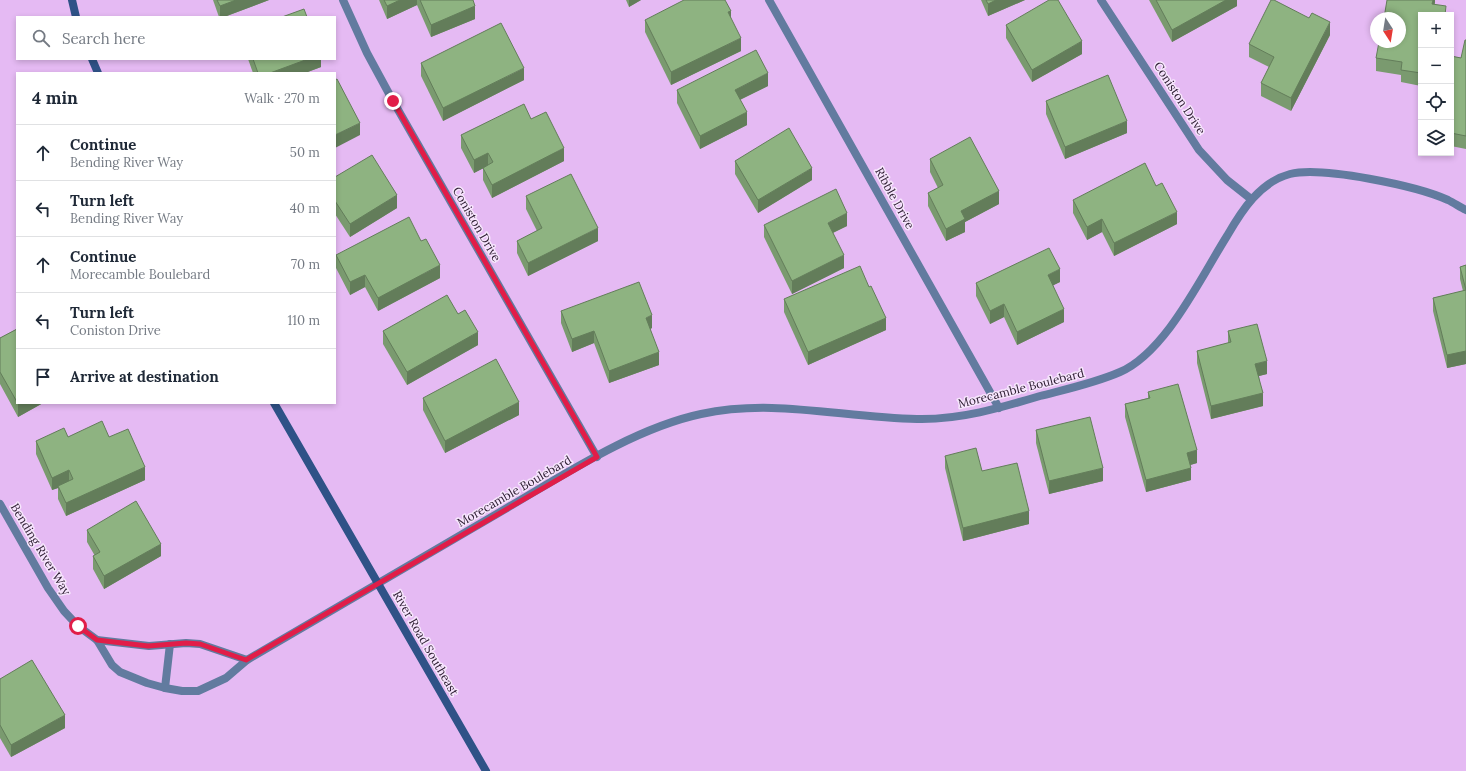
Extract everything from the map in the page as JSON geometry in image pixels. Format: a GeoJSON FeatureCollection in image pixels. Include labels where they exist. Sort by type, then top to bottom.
{"type":"FeatureCollection","features":[{"type":"Feature","properties":{"kind":"main road"},"geometry":{"type":"LineString","coordinates":[[72,0],[76,16]]}},
{"type":"Feature","properties":{"kind":"main road"},"geometry":{"type":"LineString","coordinates":[[92,60],[98,72]]}},
{"type":"Feature","properties":{"kind":"main road","name":"River Road Southeast"},"geometry":{"type":"LineString","coordinates":[[275,404],[486,771]]}},
{"type":"Feature","properties":{"kind":"street","name":"Coniston Drive"},"geometry":{"type":"LineString","coordinates":[[343,0],[367,53],[393,101],[597,457]]}},
{"type":"Feature","properties":{"kind":"street","name":"Ribble Drive"},"geometry":{"type":"LineString","coordinates":[[770,0],[999,408]]}},
{"type":"Feature","properties":{"kind":"street","name":"Coniston Drive"},"geometry":{"type":"LineString","coordinates":[[1101,0],[1200,150],[1227,180],[1252,198]]}},
{"type":"Feature","properties":{"kind":"street","name":"Morecamble Boulebard"},"geometry":{"type":"LineString","coordinates":[[377,583],[597,457],[640,435],[696,415],[727,409],[763,407],[796,408],[937,420],[967,416],[999,408],[1098,380],[1125,370],[1144,356],[1174,320],[1235,222],[1252,198],[1269,184],[1289,174],[1309,172],[1331,173],[1421,190],[1447,199],[1466,210]]}},
{"type":"Feature","properties":{"kind":"street","name":"Bending River Way"},"geometry":{"type":"LineString","coordinates":[[0,504],[56,600],[78,626],[97,640],[112,665],[120,672],[165,688],[182,691],[198,691],[226,678],[246,660],[377,583]]}},
{"type":"Feature","properties":{"kind":"street","name":"Bending River Way"},"geometry":{"type":"LineString","coordinates":[[97,640],[148,646],[200,644],[246,660]]}},
{"type":"Feature","properties":{"kind":"street"},"geometry":{"type":"LineString","coordinates":[[165,688],[170,644]]}},
{"type":"Feature","properties":{"kind":"building"},"geometry":{"type":"Polygon","coordinates":[[[217,0],[236,0],[220,6],[217,0]]]}},
{"type":"Feature","properties":{"kind":"building"},"geometry":{"type":"Polygon","coordinates":[[[384,0],[400,0],[387,6],[384,0]]]}},
{"type":"Feature","properties":{"kind":"building"},"geometry":{"type":"Polygon","coordinates":[[[420,0],[473,0],[475,6],[431,25],[420,0]]]}},
{"type":"Feature","properties":{"kind":"building"},"geometry":{"type":"Polygon","coordinates":[[[684,0],[725,0],[731,11],[728,12],[741,38],[671,72],[645,20],[684,0]]]}},
{"type":"Feature","properties":{"kind":"building"},"geometry":{"type":"Polygon","coordinates":[[[986,0],[996,0],[988,4],[986,0]]]}},
{"type":"Feature","properties":{"kind":"building"},"geometry":{"type":"Polygon","coordinates":[[[1049,0],[1058,0],[1082,41],[1032,70],[1006,25],[1049,0]]]}},
{"type":"Feature","properties":{"kind":"building"},"geometry":{"type":"Polygon","coordinates":[[[1156,0],[1226,0],[1172,30],[1156,0]]]}},
{"type":"Feature","properties":{"kind":"building"},"geometry":{"type":"Polygon","coordinates":[[[1271,0],[1274,0],[1309,18],[1312,13],[1330,22],[1291,98],[1261,83],[1274,57],[1249,44],[1271,0]]]}},
{"type":"Feature","properties":{"kind":"building"},"geometry":{"type":"Polygon","coordinates":[[[1387,0],[1433,0],[1432,4],[1446,6],[1445,12],[1418,12],[1418,73],[1401,70],[1402,62],[1376,58],[1378,48],[1406,48],[1406,12],[1385,12],[1387,0]]]}},
{"type":"Feature","properties":{"kind":"building"},"geometry":{"type":"Polygon","coordinates":[[[304,9],[307,16],[285,16],[304,9]]]}},
{"type":"Feature","properties":{"kind":"building"},"geometry":{"type":"Polygon","coordinates":[[[501,23],[524,68],[443,108],[421,63],[501,23]]]}},
{"type":"Feature","properties":{"kind":"building"},"geometry":{"type":"Polygon","coordinates":[[[1466,40],[1466,136],[1454,134],[1454,57],[1461,58],[1466,40]]]}},
{"type":"Feature","properties":{"kind":"building"},"geometry":{"type":"Polygon","coordinates":[[[756,50],[768,73],[735,90],[747,112],[700,136],[677,90],[756,50]]]}},
{"type":"Feature","properties":{"kind":"building"},"geometry":{"type":"Polygon","coordinates":[[[253,60],[305,60],[273,72],[258,72],[253,60]]]}},
{"type":"Feature","properties":{"kind":"building"},"geometry":{"type":"Polygon","coordinates":[[[1108,75],[1127,121],[1065,147],[1046,101],[1108,75]]]}},
{"type":"Feature","properties":{"kind":"building"},"geometry":{"type":"Polygon","coordinates":[[[336,80],[360,123],[336,135],[336,80]]]}},
{"type":"Feature","properties":{"kind":"building"},"geometry":{"type":"Polygon","coordinates":[[[524,104],[531,119],[546,112],[564,148],[492,185],[483,168],[493,162],[488,153],[474,160],[461,135],[524,104]]]}},
{"type":"Feature","properties":{"kind":"building"},"geometry":{"type":"Polygon","coordinates":[[[789,128],[812,168],[758,200],[735,161],[789,128]]]}},
{"type":"Feature","properties":{"kind":"building"},"geometry":{"type":"Polygon","coordinates":[[[970,137],[999,191],[961,211],[965,219],[946,229],[928,193],[943,185],[930,159],[970,137]]]}},
{"type":"Feature","properties":{"kind":"building"},"geometry":{"type":"Polygon","coordinates":[[[372,155],[397,195],[350,224],[336,203],[336,176],[372,155]]]}},
{"type":"Feature","properties":{"kind":"building"},"geometry":{"type":"Polygon","coordinates":[[[1145,163],[1156,186],[1162,183],[1177,212],[1114,243],[1102,219],[1087,227],[1073,200],[1145,163]]]}},
{"type":"Feature","properties":{"kind":"building"},"geometry":{"type":"Polygon","coordinates":[[[571,174],[598,228],[528,263],[517,241],[542,228],[526,196],[571,174]]]}},
{"type":"Feature","properties":{"kind":"building"},"geometry":{"type":"Polygon","coordinates":[[[836,189],[847,213],[828,223],[844,255],[792,281],[764,225],[836,189]]]}},
{"type":"Feature","properties":{"kind":"building"},"geometry":{"type":"Polygon","coordinates":[[[409,217],[421,241],[426,239],[440,265],[378,298],[365,275],[350,282],[336,255],[409,217]]]}},
{"type":"Feature","properties":{"kind":"building"},"geometry":{"type":"Polygon","coordinates":[[[1049,248],[1060,269],[1048,275],[1064,309],[1017,332],[1004,304],[990,311],[976,283],[1049,248]]]}},
{"type":"Feature","properties":{"kind":"building"},"geometry":{"type":"Polygon","coordinates":[[[1466,265],[1466,290],[1460,267],[1466,265]]]}},
{"type":"Feature","properties":{"kind":"building"},"geometry":{"type":"Polygon","coordinates":[[[860,266],[869,287],[871,286],[886,318],[808,352],[784,299],[860,266]]]}},
{"type":"Feature","properties":{"kind":"building"},"geometry":{"type":"Polygon","coordinates":[[[639,282],[652,315],[646,318],[659,352],[609,371],[594,331],[572,339],[561,311],[639,282]]]}},
{"type":"Feature","properties":{"kind":"building"},"geometry":{"type":"Polygon","coordinates":[[[1466,290],[1466,351],[1447,355],[1433,298],[1466,290]]]}},
{"type":"Feature","properties":{"kind":"building"},"geometry":{"type":"Polygon","coordinates":[[[447,295],[458,314],[465,310],[478,332],[407,372],[383,331],[447,295]]]}},
{"type":"Feature","properties":{"kind":"building"},"geometry":{"type":"Polygon","coordinates":[[[1257,324],[1267,361],[1255,364],[1263,393],[1211,406],[1197,351],[1231,342],[1228,331],[1257,324]]]}},
{"type":"Feature","properties":{"kind":"building"},"geometry":{"type":"Polygon","coordinates":[[[16,330],[16,400],[0,372],[0,338],[16,330]]]}},
{"type":"Feature","properties":{"kind":"building"},"geometry":{"type":"Polygon","coordinates":[[[496,359],[519,402],[445,441],[423,398],[496,359]]]}},
{"type":"Feature","properties":{"kind":"building"},"geometry":{"type":"Polygon","coordinates":[[[1178,384],[1197,450],[1187,453],[1191,468],[1146,480],[1125,404],[1150,398],[1148,392],[1178,384]]]}},
{"type":"Feature","properties":{"kind":"building"},"geometry":{"type":"Polygon","coordinates":[[[1090,417],[1103,468],[1049,481],[1036,430],[1090,417]]]}},
{"type":"Feature","properties":{"kind":"building"},"geometry":{"type":"Polygon","coordinates":[[[102,421],[109,437],[128,429],[145,467],[66,503],[58,486],[73,479],[69,470],[52,478],[36,441],[64,428],[68,437],[102,421]]]}},
{"type":"Feature","properties":{"kind":"building"},"geometry":{"type":"Polygon","coordinates":[[[976,448],[982,471],[1017,463],[1029,511],[963,528],[945,456],[976,448]]]}},
{"type":"Feature","properties":{"kind":"building"},"geometry":{"type":"Polygon","coordinates":[[[136,501],[161,544],[104,576],[93,556],[100,552],[87,530],[136,501]]]}},
{"type":"Feature","properties":{"kind":"building"},"geometry":{"type":"Polygon","coordinates":[[[32,660],[65,715],[11,745],[0,725],[0,679],[32,660]]]}},
{"type":"Feature","properties":{"kind":"route"},"geometry":{"type":"LineString","coordinates":[[78,626],[97,640],[148,646],[186,643],[200,644],[246,660],[597,457],[393,101]]}}]}
